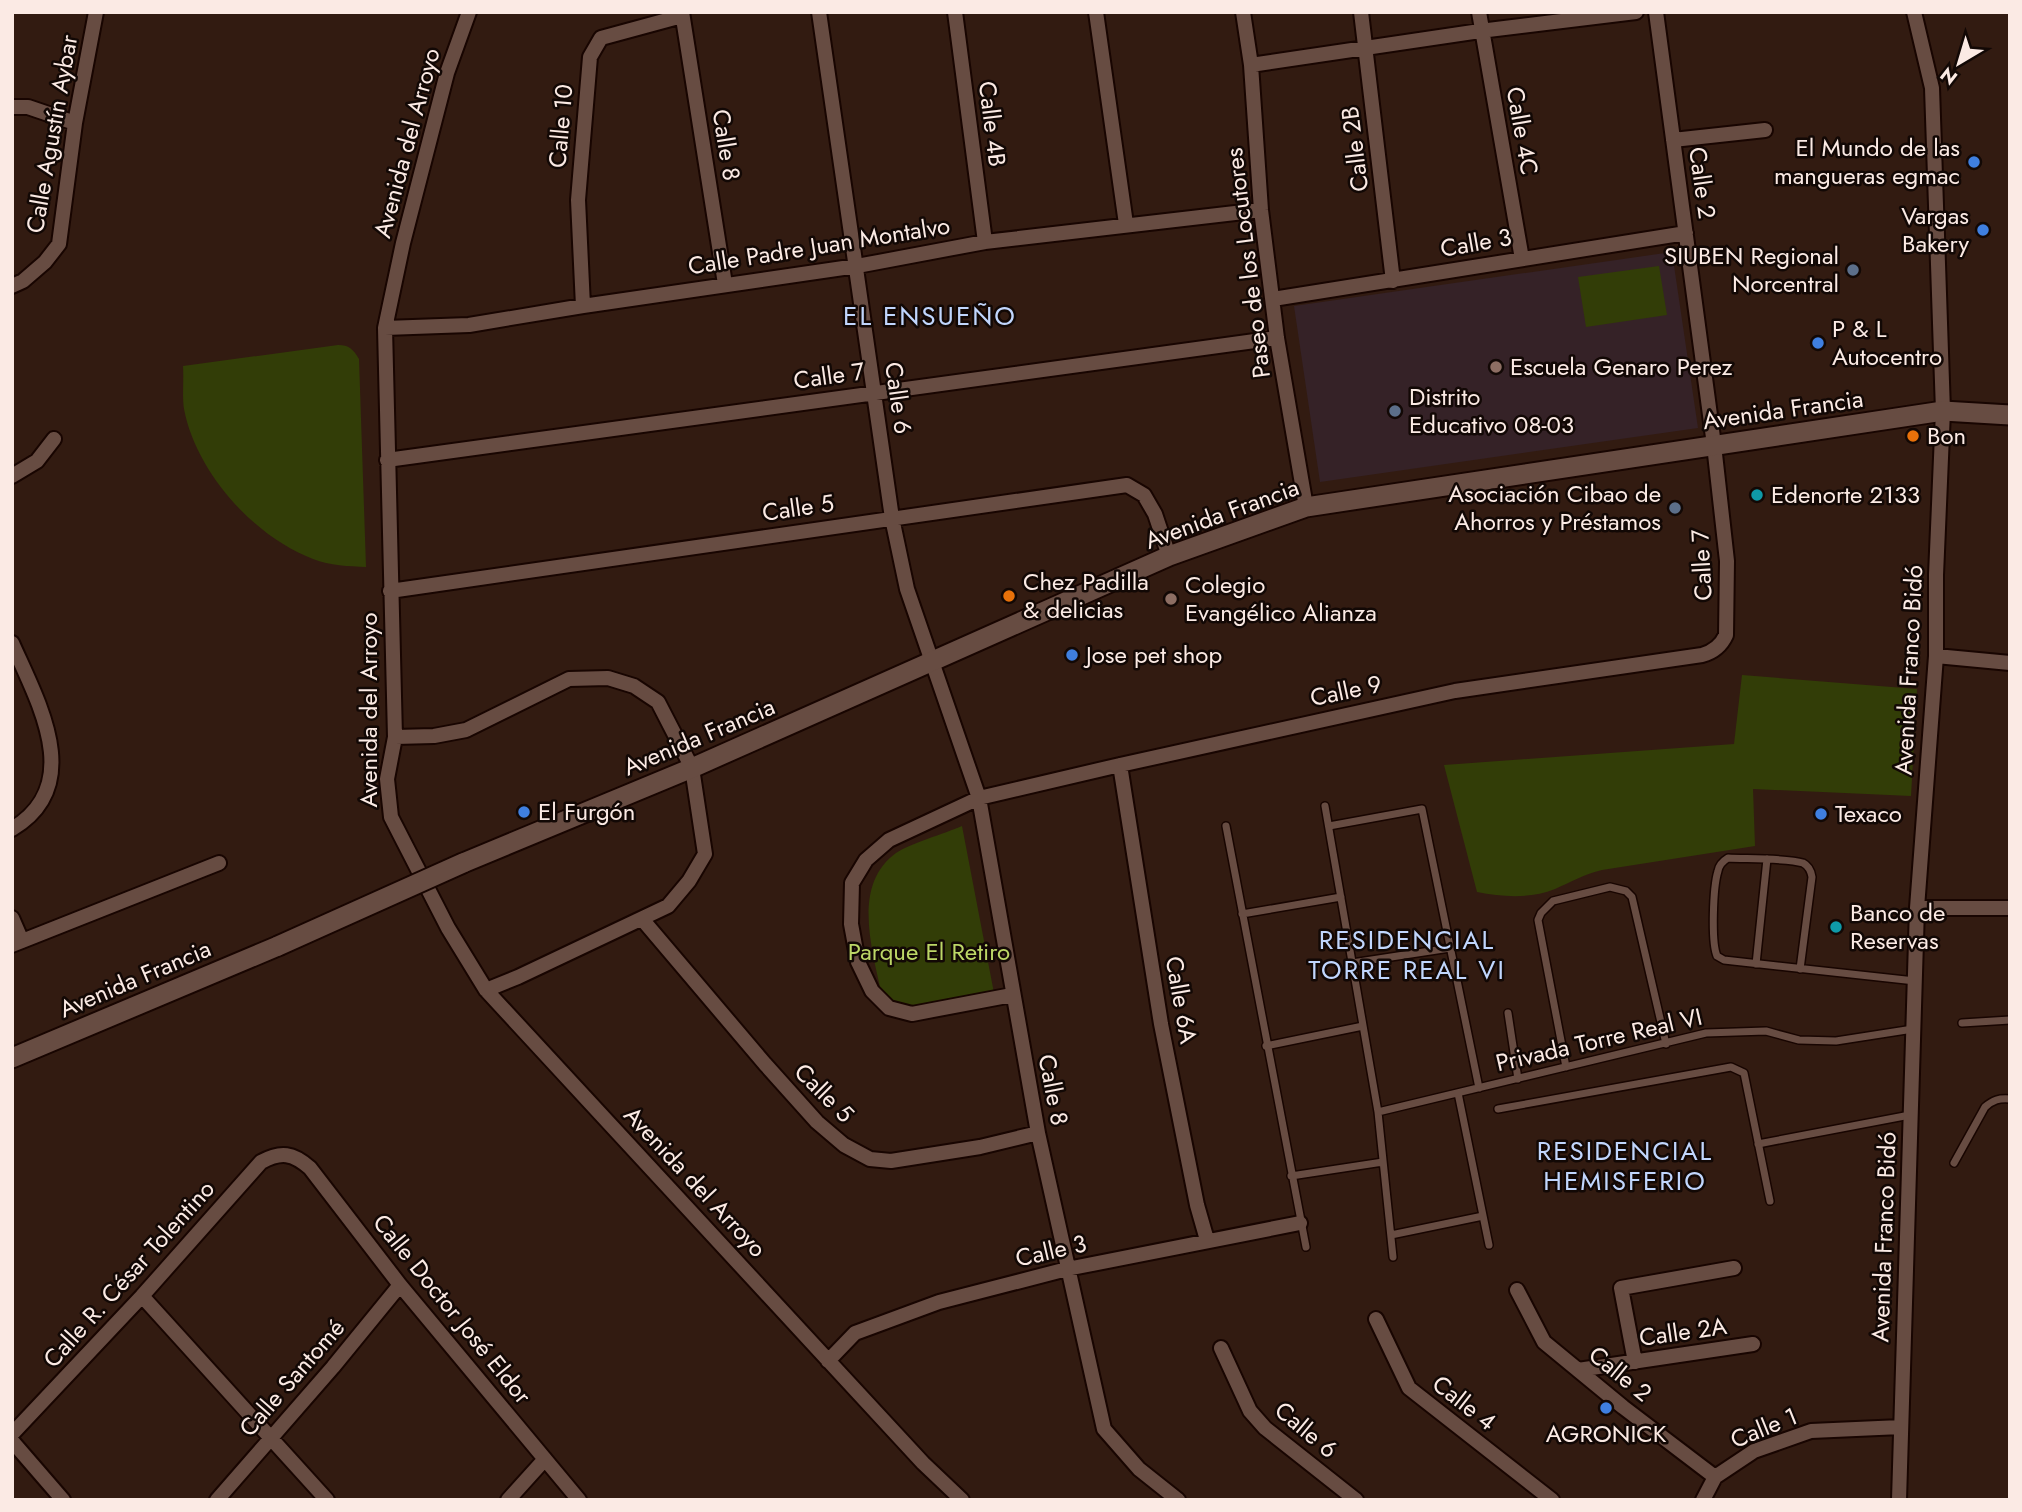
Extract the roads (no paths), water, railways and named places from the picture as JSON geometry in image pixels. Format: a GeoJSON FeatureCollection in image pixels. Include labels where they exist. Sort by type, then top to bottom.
{"type":"FeatureCollection","features":[{"type":"Feature","properties":{"kind":"main road","name":"Avenida Francia"},"geometry":{"type":"LineString","coordinates":[[12,1058],[278,946],[463,863],[692,768],[1169,556],[1306,507],[1943,411],[2010,415]]}},
{"type":"Feature","properties":{"kind":"street","name":"Calle Agustín Aybar"},"geometry":{"type":"LineString","coordinates":[[12,286],[23,281],[45,262],[58,244],[75,123],[96,12]]}},
{"type":"Feature","properties":{"kind":"street","name":"Avenida del Arroyo"},"geometry":{"type":"LineString","coordinates":[[469,12],[444,86],[403,243],[385,328],[395,737],[387,779],[391,817],[448,928],[486,990],[923,1463],[962,1500]]}},
{"type":"Feature","properties":{"kind":"street","name":"Calle 6"},"geometry":{"type":"LineString","coordinates":[[819,12],[892,517],[908,589],[932,661]]}},
{"type":"Feature","properties":{"kind":"street","name":"Calle 4B"},"geometry":{"type":"LineString","coordinates":[[955,12],[985,242]]}},
{"type":"Feature","properties":{"kind":"street"},"geometry":{"type":"LineString","coordinates":[[1096,12],[1126,224]]}},
{"type":"Feature","properties":{"kind":"street","name":"Paseo de los Locutores"},"geometry":{"type":"LineString","coordinates":[[1243,12],[1251,65],[1261,211],[1277,338],[1306,507]]}},
{"type":"Feature","properties":{"kind":"street","name":"Calle 2B"},"geometry":{"type":"LineString","coordinates":[[1362,12],[1393,281]]}},
{"type":"Feature","properties":{"kind":"street","name":"Calle 4C"},"geometry":{"type":"LineString","coordinates":[[1479,12],[1480,31],[1522,259]]}},
{"type":"Feature","properties":{"kind":"street"},"geometry":{"type":"LineString","coordinates":[[1251,65],[1480,31],[1636,12]]}},
{"type":"Feature","properties":{"kind":"street","name":"Calle 2"},"geometry":{"type":"LineString","coordinates":[[1656,12],[1714,444]]}},
{"type":"Feature","properties":{"kind":"street","name":"Avenida Franco Bidó"},"geometry":{"type":"LineString","coordinates":[[1899,1500],[1917,908],[1936,656],[1936,575],[1943,411],[1933,88],[1914,12]]}},
{"type":"Feature","properties":{"kind":"street","name":"Calle 8"},"geometry":{"type":"LineString","coordinates":[[682,14],[725,284]]}},
{"type":"Feature","properties":{"kind":"street","name":"Calle 10"},"geometry":{"type":"LineString","coordinates":[[583,306],[578,200],[590,57],[601,38],[682,14]]}},
{"type":"Feature","properties":{"kind":"street"},"geometry":{"type":"LineString","coordinates":[[12,107],[28,107],[75,123]]}},
{"type":"Feature","properties":{"kind":"street"},"geometry":{"type":"LineString","coordinates":[[1673,140],[1765,130]]}},
{"type":"Feature","properties":{"kind":"street","name":"Calle Padre Juan Montalvo"},"geometry":{"type":"LineString","coordinates":[[385,328],[469,326],[725,284],[857,266],[985,242],[1126,224],[1261,211]]}},
{"type":"Feature","properties":{"kind":"street","name":"Calle 3"},"geometry":{"type":"LineString","coordinates":[[1273,299],[1686,233]]}},
{"type":"Feature","properties":{"kind":"street","name":"Calle 7"},"geometry":{"type":"LineString","coordinates":[[387,460],[1277,338]]}},
{"type":"Feature","properties":{"kind":"street"},"geometry":{"type":"LineString","coordinates":[[12,476],[37,461],[54,439]]}},
{"type":"Feature","properties":{"kind":"street","name":"Calle 7"},"geometry":{"type":"LineString","coordinates":[[1714,444],[1727,561],[1726,635],[1723,642]]}},
{"type":"Feature","properties":{"kind":"street","name":"Calle 5"},"geometry":{"type":"LineString","coordinates":[[390,591],[1127,485],[1144,495],[1155,514],[1169,556]]}},
{"type":"Feature","properties":{"kind":"street","name":"Calle 9"},"geometry":{"type":"LineString","coordinates":[[979,798],[1455,691],[1702,655],[1713,652],[1723,642]]}},
{"type":"Feature","properties":{"kind":"street"},"geometry":{"type":"LineString","coordinates":[[12,643],[50,737],[53,761],[51,780],[41,803],[27,821],[12,829]]}},
{"type":"Feature","properties":{"kind":"street"},"geometry":{"type":"LineString","coordinates":[[1936,656],[2010,663]]}},
{"type":"Feature","properties":{"kind":"street","name":"Calle 8"},"geometry":{"type":"LineString","coordinates":[[932,661],[979,798],[1038,1133],[1104,1429],[1139,1469],[1178,1500]]}},
{"type":"Feature","properties":{"kind":"street"},"geometry":{"type":"LineString","coordinates":[[395,737],[434,736],[466,730],[569,680],[608,678],[634,686],[658,702],[692,768],[705,855],[689,881],[668,906],[486,990]]}},
{"type":"Feature","properties":{"kind":"street","name":"Calle 6A"},"geometry":{"type":"LineString","coordinates":[[1120,765],[1161,1024],[1197,1205],[1207,1240]]}},
{"type":"Feature","properties":{"kind":"street"},"geometry":{"type":"LineString","coordinates":[[979,798],[889,840],[866,860],[852,883],[851,924],[858,962],[872,991],[889,1008],[912,1014],[1012,995]]}},
{"type":"Feature","properties":{"kind":"street"},"geometry":{"type":"LineString","coordinates":[[12,918],[17,943],[219,863]]}},
{"type":"Feature","properties":{"kind":"street"},"geometry":{"type":"LineString","coordinates":[[1917,908],[2010,908]]}},
{"type":"Feature","properties":{"kind":"street","name":"Calle 5"},"geometry":{"type":"LineString","coordinates":[[642,919],[765,1064],[817,1122],[844,1145],[870,1159],[891,1161],[980,1147],[1038,1133]]}},
{"type":"Feature","properties":{"kind":"street","name":"Calle Doctor José Eldor"},"geometry":{"type":"LineString","coordinates":[[285,1154],[299,1158],[310,1168],[400,1285],[579,1500]]}},
{"type":"Feature","properties":{"kind":"street","name":"Calle R. César Tolentino"},"geometry":{"type":"LineString","coordinates":[[12,1434],[142,1296],[261,1162],[274,1155],[285,1154]]}},
{"type":"Feature","properties":{"kind":"street","name":"Calle 3"},"geometry":{"type":"LineString","coordinates":[[828,1361],[855,1333],[939,1302],[1067,1269],[1300,1223]]}},
{"type":"Feature","properties":{"kind":"street"},"geometry":{"type":"LineString","coordinates":[[1635,1362],[1621,1288],[1734,1268]]}},
{"type":"Feature","properties":{"kind":"street","name":"Calle Santomé"},"geometry":{"type":"LineString","coordinates":[[217,1500],[333,1367],[400,1285]]}},
{"type":"Feature","properties":{"kind":"street","name":"Calle 2"},"geometry":{"type":"LineString","coordinates":[[1517,1290],[1544,1342],[1715,1476]]}},
{"type":"Feature","properties":{"kind":"street"},"geometry":{"type":"LineString","coordinates":[[142,1296],[327,1500]]}},
{"type":"Feature","properties":{"kind":"street","name":"Calle 4"},"geometry":{"type":"LineString","coordinates":[[1377,1319],[1409,1388],[1552,1500]]}},
{"type":"Feature","properties":{"kind":"street","name":"Calle 2A"},"geometry":{"type":"LineString","coordinates":[[1578,1370],[1753,1344]]}},
{"type":"Feature","properties":{"kind":"street","name":"Calle 6"},"geometry":{"type":"LineString","coordinates":[[1221,1348],[1250,1411],[1265,1428],[1356,1500]]}},
{"type":"Feature","properties":{"kind":"street","name":"Calle 1"},"geometry":{"type":"LineString","coordinates":[[1703,1500],[1715,1476],[1754,1451],[1811,1432],[1901,1427]]}},
{"type":"Feature","properties":{"kind":"street"},"geometry":{"type":"LineString","coordinates":[[12,1441],[63,1500]]}},
{"type":"Feature","properties":{"kind":"street"},"geometry":{"type":"LineString","coordinates":[[508,1500],[545,1459]]}},
{"type":"Feature","properties":{"kind":"lane"},"geometry":{"type":"LineString","coordinates":[[1325,806],[1378,1112],[1393,1258]]}},
{"type":"Feature","properties":{"kind":"lane"},"geometry":{"type":"LineString","coordinates":[[1329,827],[1422,809],[1479,1088]]}},
{"type":"Feature","properties":{"kind":"lane"},"geometry":{"type":"LineString","coordinates":[[1226,826],[1306,1247]]}},
{"type":"Feature","properties":{"kind":"lane"},"geometry":{"type":"LineString","coordinates":[[1800,969],[1811,872],[1804,863],[1728,858],[1720,864],[1717,872],[1714,949],[1717,956],[1724,960],[1800,969],[1915,981]]}},
{"type":"Feature","properties":{"kind":"lane"},"geometry":{"type":"LineString","coordinates":[[1756,964],[1767,859]]}},
{"type":"Feature","properties":{"kind":"lane"},"geometry":{"type":"LineString","coordinates":[[1566,1067],[1538,920],[1553,901],[1610,887],[1626,891],[1632,897],[1666,1044]]}},
{"type":"Feature","properties":{"kind":"lane"},"geometry":{"type":"LineString","coordinates":[[1242,914],[1341,897]]}},
{"type":"Feature","properties":{"kind":"lane"},"geometry":{"type":"LineString","coordinates":[[1352,963],[1450,948]]}},
{"type":"Feature","properties":{"kind":"lane"},"geometry":{"type":"LineString","coordinates":[[1508,1013],[1518,1079]]}},
{"type":"Feature","properties":{"kind":"lane"},"geometry":{"type":"LineString","coordinates":[[1962,1023],[2010,1020]]}},
{"type":"Feature","properties":{"kind":"lane"},"geometry":{"type":"LineString","coordinates":[[1266,1046],[1363,1026]]}},
{"type":"Feature","properties":{"kind":"lane","name":"Privada Torre Real VI"},"geometry":{"type":"LineString","coordinates":[[1378,1112],[1666,1044],[1706,1032],[1766,1031],[1799,1040],[1836,1041],[1913,1028]]}},
{"type":"Feature","properties":{"kind":"lane"},"geometry":{"type":"LineString","coordinates":[[1498,1109],[1731,1067],[1744,1073],[1770,1200]]}},
{"type":"Feature","properties":{"kind":"lane"},"geometry":{"type":"LineString","coordinates":[[1458,1093],[1489,1245]]}},
{"type":"Feature","properties":{"kind":"lane"},"geometry":{"type":"LineString","coordinates":[[1954,1163],[1985,1107],[2001,1098],[2010,1099]]}},
{"type":"Feature","properties":{"kind":"lane"},"geometry":{"type":"LineString","coordinates":[[1758,1144],[1911,1115]]}},
{"type":"Feature","properties":{"kind":"lane"},"geometry":{"type":"LineString","coordinates":[[1291,1176],[1383,1162]]}},
{"type":"Feature","properties":{"kind":"lane"},"geometry":{"type":"LineString","coordinates":[[1391,1235],[1483,1216]]}},
{"type":"Feature","properties":{"kind":"place","name":"El Mundo de las mangueras egmac"},"geometry":{"type":"Point","coordinates":[1974,162]}},
{"type":"Feature","properties":{"kind":"place","name":"Vargas Bakery"},"geometry":{"type":"Point","coordinates":[1983,230]}},
{"type":"Feature","properties":{"kind":"place","name":"SIUBEN Regional Norcentral"},"geometry":{"type":"Point","coordinates":[1853,270]}},
{"type":"Feature","properties":{"kind":"place","name":"P & L Autocentro"},"geometry":{"type":"Point","coordinates":[1818,343]}},
{"type":"Feature","properties":{"kind":"place","name":"Escuela Genaro Perez"},"geometry":{"type":"Point","coordinates":[1496,367]}},
{"type":"Feature","properties":{"kind":"place","name":"Distrito Educativo 08-03"},"geometry":{"type":"Point","coordinates":[1395,411]}},
{"type":"Feature","properties":{"kind":"place","name":"Bon"},"geometry":{"type":"Point","coordinates":[1913,436]}},
{"type":"Feature","properties":{"kind":"place","name":"Edenorte 2133"},"geometry":{"type":"Point","coordinates":[1757,495]}},
{"type":"Feature","properties":{"kind":"place","name":"Asociación Cibao de Ahorros y Préstamos"},"geometry":{"type":"Point","coordinates":[1675,508]}},
{"type":"Feature","properties":{"kind":"place","name":"Chez Padilla & delicias"},"geometry":{"type":"Point","coordinates":[1009,596]}},
{"type":"Feature","properties":{"kind":"place","name":"Colegio Evangélico Alianza"},"geometry":{"type":"Point","coordinates":[1171,599]}},
{"type":"Feature","properties":{"kind":"place","name":"Jose pet shop"},"geometry":{"type":"Point","coordinates":[1072,655]}},
{"type":"Feature","properties":{"kind":"place","name":"El Furgón"},"geometry":{"type":"Point","coordinates":[524,812]}},
{"type":"Feature","properties":{"kind":"place","name":"Texaco"},"geometry":{"type":"Point","coordinates":[1821,814]}},
{"type":"Feature","properties":{"kind":"place","name":"Banco de Reservas"},"geometry":{"type":"Point","coordinates":[1836,927]}},
{"type":"Feature","properties":{"kind":"place","name":"AGRONICK"},"geometry":{"type":"Point","coordinates":[1606,1408]}},
{"type":"Feature","properties":{"kind":"district","name":"EL ENSUEÑO"},"geometry":{"type":"Point","coordinates":[930,316]}},
{"type":"Feature","properties":{"kind":"district","name":"RESIDENCIAL TORRE REAL VI"},"geometry":{"type":"Point","coordinates":[1407,955]}},
{"type":"Feature","properties":{"kind":"district","name":"RESIDENCIAL HEMISFERIO"},"geometry":{"type":"Point","coordinates":[1625,1166]}},
{"type":"Feature","properties":{"kind":"park label","name":"Parque El Retiro"},"geometry":{"type":"Point","coordinates":[929,952]}}]}
